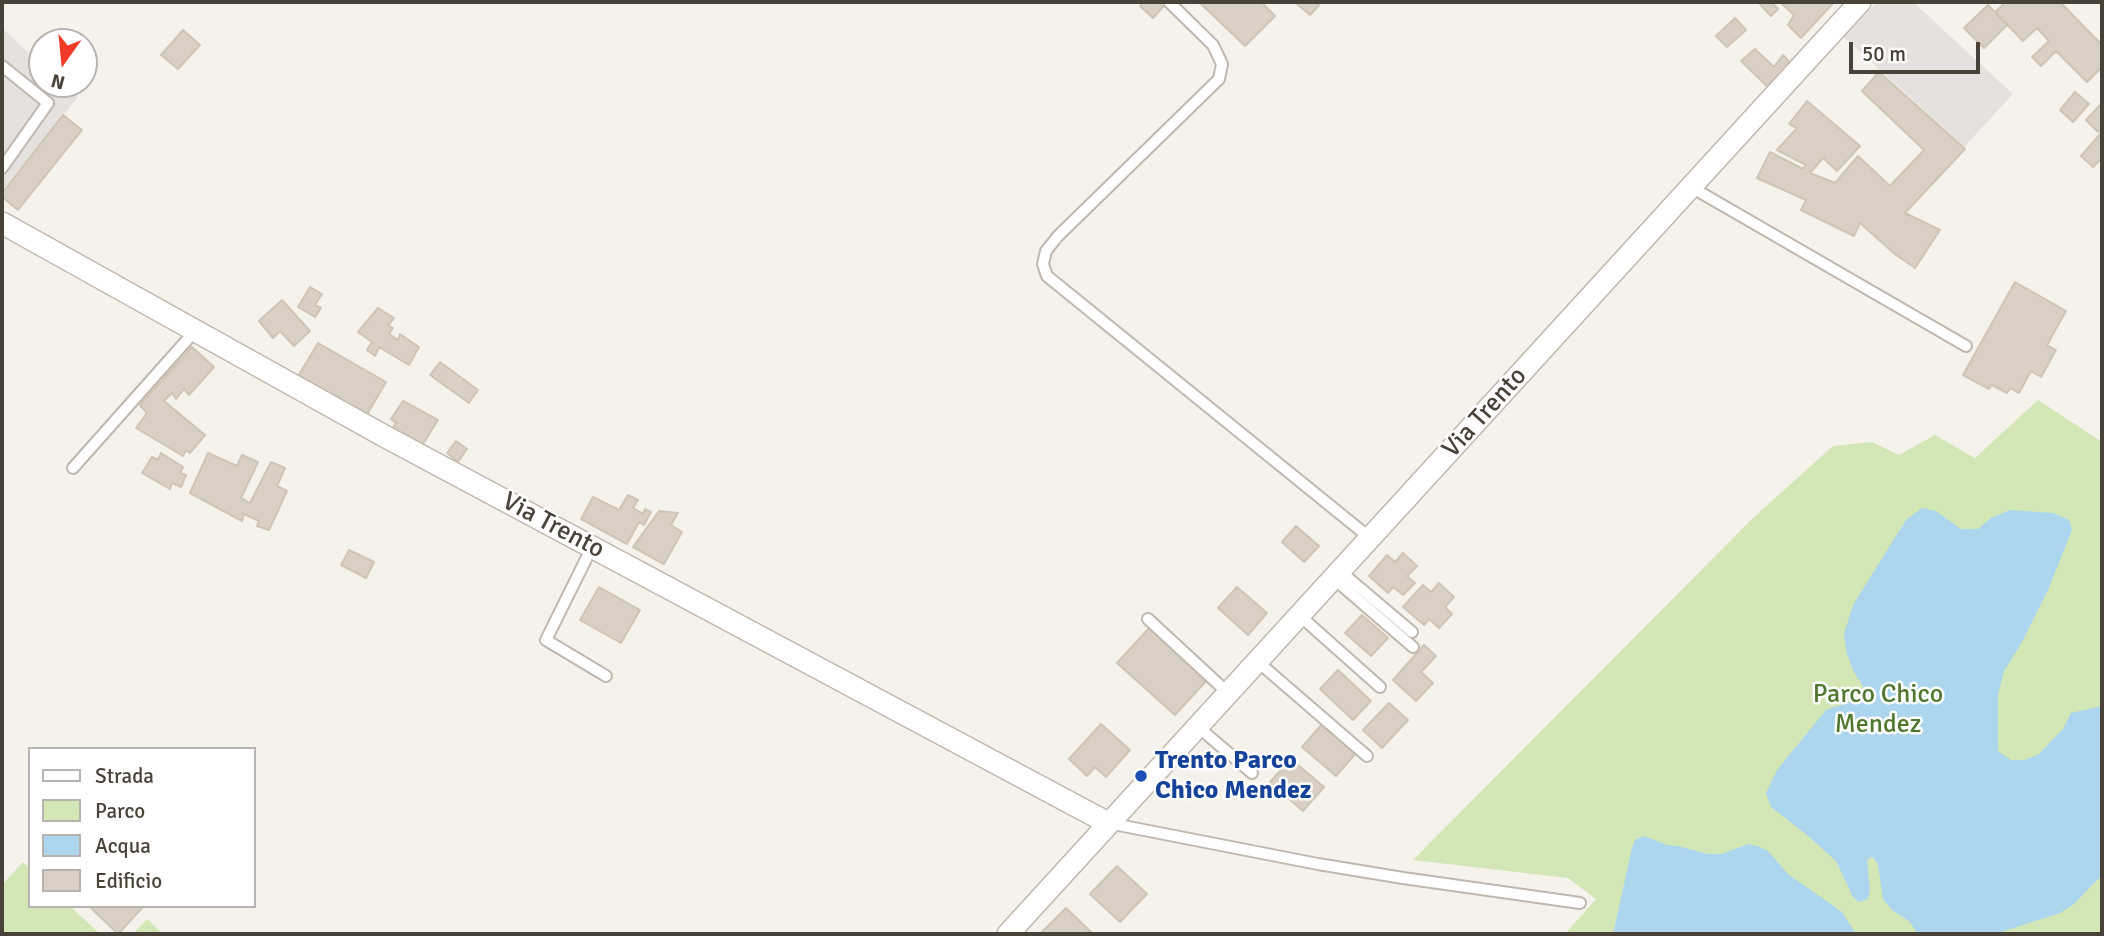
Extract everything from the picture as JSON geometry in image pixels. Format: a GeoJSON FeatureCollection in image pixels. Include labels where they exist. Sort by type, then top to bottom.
{"type":"FeatureCollection","features":[{"type":"Feature","properties":{"kind":"street","name":"Via Trento"},"geometry":{"type":"LineString","coordinates":[[1008,934],[1860,2]]}},
{"type":"Feature","properties":{"kind":"street","name":"Via Trento"},"geometry":{"type":"LineString","coordinates":[[2,223],[386,437],[1108,823]]}},
{"type":"Feature","properties":{"kind":"lane"},"geometry":{"type":"LineString","coordinates":[[1169,2],[1213,45],[1222,64],[1219,79],[1058,236],[1046,251],[1043,264],[1047,276],[1370,538]]}},
{"type":"Feature","properties":{"kind":"lane"},"geometry":{"type":"LineString","coordinates":[[2,66],[48,103],[2,168]]}},
{"type":"Feature","properties":{"kind":"lane"},"geometry":{"type":"LineString","coordinates":[[1691,187],[1966,345]]}},
{"type":"Feature","properties":{"kind":"lane"},"geometry":{"type":"LineString","coordinates":[[73,468],[195,331]]}},
{"type":"Feature","properties":{"kind":"lane"},"geometry":{"type":"LineString","coordinates":[[592,547],[546,640],[606,676]]}},
{"type":"Feature","properties":{"kind":"lane"},"geometry":{"type":"LineString","coordinates":[[1337,574],[1412,632]]}},
{"type":"Feature","properties":{"kind":"lane"},"geometry":{"type":"LineString","coordinates":[[1337,574],[1413,647]]}},
{"type":"Feature","properties":{"kind":"lane"},"geometry":{"type":"LineString","coordinates":[[1299,615],[1380,687]]}},
{"type":"Feature","properties":{"kind":"lane"},"geometry":{"type":"LineString","coordinates":[[1148,620],[1228,693]]}},
{"type":"Feature","properties":{"kind":"lane"},"geometry":{"type":"LineString","coordinates":[[1257,661],[1367,757]]}},
{"type":"Feature","properties":{"kind":"lane"},"geometry":{"type":"LineString","coordinates":[[1197,726],[1252,773]]}},
{"type":"Feature","properties":{"kind":"lane"},"geometry":{"type":"LineString","coordinates":[[1108,823],[1318,864],[1580,903]]}},
{"type":"Feature","properties":{"kind":"green space","name":"Parco Chico Mendez"},"geometry":{"type":"Polygon","coordinates":[[[2038,400],[2102,442],[2102,934],[1565,934],[1596,899],[1568,878],[1413,860],[1753,518],[1833,446],[1872,442],[1899,455],[1935,435],[1975,458],[2038,400]]]}},
{"type":"Feature","properties":{"kind":"green space"},"geometry":{"type":"Polygon","coordinates":[[[23,862],[28,867],[28,908],[72,908],[100,934],[2,934],[2,885],[23,862]]]}},
{"type":"Feature","properties":{"kind":"green space"},"geometry":{"type":"Polygon","coordinates":[[[147,919],[163,934],[133,934],[147,919]]]}},
{"type":"Feature","properties":{"kind":"shaded area"},"geometry":{"type":"Polygon","coordinates":[[[1877,2],[1913,2],[2013,94],[1964,147],[1844,37],[1877,2]]]}},
{"type":"Feature","properties":{"kind":"shaded area"},"geometry":{"type":"Polygon","coordinates":[[[2,28],[28,52],[28,98],[77,98],[2,190],[2,28]]]}},
{"type":"Feature","properties":{"kind":"water"},"geometry":{"type":"Polygon","coordinates":[[[1922,508],[1936,511],[1961,529],[1978,529],[1991,518],[2010,510],[2053,513],[2069,520],[2072,530],[2048,590],[2004,671],[1998,695],[1998,751],[2011,760],[2025,760],[2039,754],[2063,729],[2071,713],[2102,706],[2102,875],[2074,904],[2060,913],[1995,934],[1918,934],[1909,921],[1892,910],[1883,899],[1878,865],[1871,857],[1867,860],[1870,890],[1868,899],[1859,902],[1853,897],[1836,861],[1771,807],[1766,793],[1777,770],[1826,710],[1859,699],[1863,693],[1863,686],[1847,654],[1844,634],[1853,605],[1906,520],[1922,508]]]}},
{"type":"Feature","properties":{"kind":"water"},"geometry":{"type":"Polygon","coordinates":[[[1644,836],[1667,845],[1708,854],[1721,854],[1749,844],[1760,847],[1768,851],[1788,874],[1842,912],[1856,934],[1613,934],[1632,848],[1635,840],[1644,836]]]}},
{"type":"Feature","properties":{"kind":"building"},"geometry":{"type":"Polygon","coordinates":[[[1145,2],[1157,2],[1163,7],[1153,18],[1140,6],[1145,2]]]}},
{"type":"Feature","properties":{"kind":"building"},"geometry":{"type":"Polygon","coordinates":[[[1199,2],[1261,2],[1275,16],[1245,46],[1199,2]]]}},
{"type":"Feature","properties":{"kind":"building"},"geometry":{"type":"Polygon","coordinates":[[[1315,2],[1319,5],[1310,15],[1297,4],[1315,2]]]}},
{"type":"Feature","properties":{"kind":"building"},"geometry":{"type":"Polygon","coordinates":[[[1771,2],[1778,9],[1771,16],[1760,4],[1771,2]]]}},
{"type":"Feature","properties":{"kind":"building"},"geometry":{"type":"Polygon","coordinates":[[[1780,2],[1834,2],[1801,38],[1788,25],[1794,15],[1780,2]]]}},
{"type":"Feature","properties":{"kind":"building"},"geometry":{"type":"Polygon","coordinates":[[[2006,2],[2060,2],[2102,45],[2102,67],[2087,82],[2056,51],[2041,66],[2032,57],[2049,41],[2037,28],[2023,41],[1995,12],[2006,2]]]}},
{"type":"Feature","properties":{"kind":"building"},"geometry":{"type":"Polygon","coordinates":[[[1988,5],[2007,25],[1984,48],[1964,28],[1988,5]]]}},
{"type":"Feature","properties":{"kind":"building"},"geometry":{"type":"Polygon","coordinates":[[[1735,18],[1746,30],[1727,47],[1716,36],[1735,18]]]}},
{"type":"Feature","properties":{"kind":"building"},"geometry":{"type":"Polygon","coordinates":[[[183,30],[200,45],[178,69],[161,55],[183,30]]]}},
{"type":"Feature","properties":{"kind":"building"},"geometry":{"type":"Polygon","coordinates":[[[1755,49],[1774,67],[1783,55],[1793,66],[1772,91],[1741,61],[1755,49]]]}},
{"type":"Feature","properties":{"kind":"building"},"geometry":{"type":"Polygon","coordinates":[[[1879,72],[1965,149],[1905,213],[1940,230],[1915,268],[1860,223],[1854,236],[1801,210],[1806,200],[1757,178],[1770,152],[1803,169],[1806,165],[1777,150],[1797,128],[1789,124],[1807,101],[1860,146],[1837,171],[1823,158],[1810,173],[1835,183],[1858,156],[1890,186],[1924,150],[1862,91],[1879,72]]]}},
{"type":"Feature","properties":{"kind":"building"},"geometry":{"type":"Polygon","coordinates":[[[2075,92],[2089,104],[2073,122],[2060,110],[2075,92]]]}},
{"type":"Feature","properties":{"kind":"building"},"geometry":{"type":"Polygon","coordinates":[[[2102,103],[2102,127],[2098,132],[2086,120],[2102,103]]]}},
{"type":"Feature","properties":{"kind":"building"},"geometry":{"type":"Polygon","coordinates":[[[63,115],[82,130],[18,210],[2,197],[2,193],[63,115]]]}},
{"type":"Feature","properties":{"kind":"building"},"geometry":{"type":"Polygon","coordinates":[[[2102,132],[2102,163],[2100,160],[2093,167],[2081,156],[2102,132]]]}},
{"type":"Feature","properties":{"kind":"building"},"geometry":{"type":"Polygon","coordinates":[[[2015,282],[2066,311],[2047,345],[2056,350],[2041,377],[2031,371],[2019,393],[2010,388],[2007,393],[1992,385],[1989,389],[1963,375],[2015,282]]]}},
{"type":"Feature","properties":{"kind":"building"},"geometry":{"type":"Polygon","coordinates":[[[310,287],[322,294],[315,305],[321,308],[315,317],[298,307],[310,287]]]}},
{"type":"Feature","properties":{"kind":"building"},"geometry":{"type":"Polygon","coordinates":[[[282,300],[310,331],[294,346],[280,331],[273,338],[259,321],[282,300]]]}},
{"type":"Feature","properties":{"kind":"building"},"geometry":{"type":"Polygon","coordinates":[[[378,308],[394,318],[388,326],[393,328],[389,334],[398,340],[400,334],[419,347],[409,365],[379,347],[375,356],[367,350],[372,342],[358,332],[378,308]]]}},
{"type":"Feature","properties":{"kind":"building"},"geometry":{"type":"Polygon","coordinates":[[[318,343],[386,382],[365,418],[297,378],[318,343]]]}},
{"type":"Feature","properties":{"kind":"building"},"geometry":{"type":"Polygon","coordinates":[[[192,347],[214,367],[189,395],[184,389],[176,399],[172,393],[164,401],[205,435],[190,453],[186,450],[183,456],[136,428],[147,413],[140,405],[192,347]]]}},
{"type":"Feature","properties":{"kind":"building"},"geometry":{"type":"Polygon","coordinates":[[[440,362],[478,390],[469,403],[430,375],[440,362]]]}},
{"type":"Feature","properties":{"kind":"building"},"geometry":{"type":"Polygon","coordinates":[[[403,401],[438,420],[421,447],[392,429],[396,423],[391,419],[403,401]]]}},
{"type":"Feature","properties":{"kind":"building"},"geometry":{"type":"Polygon","coordinates":[[[456,441],[467,449],[458,462],[447,453],[456,441]]]}},
{"type":"Feature","properties":{"kind":"building"},"geometry":{"type":"Polygon","coordinates":[[[161,453],[183,467],[180,473],[186,475],[181,487],[172,483],[170,489],[142,473],[152,457],[158,460],[161,453]]]}},
{"type":"Feature","properties":{"kind":"building"},"geometry":{"type":"Polygon","coordinates":[[[208,453],[237,466],[242,455],[258,462],[241,498],[250,503],[271,462],[285,468],[277,486],[287,491],[269,530],[257,526],[259,521],[244,514],[242,521],[190,493],[208,453]]]}},
{"type":"Feature","properties":{"kind":"building"},"geometry":{"type":"Polygon","coordinates":[[[628,495],[638,500],[633,508],[643,514],[645,509],[651,512],[644,525],[639,522],[627,544],[581,519],[593,497],[619,510],[628,495]]]}},
{"type":"Feature","properties":{"kind":"building"},"geometry":{"type":"Polygon","coordinates":[[[659,511],[678,513],[671,525],[682,532],[664,564],[633,547],[659,511]]]}},
{"type":"Feature","properties":{"kind":"building"},"geometry":{"type":"Polygon","coordinates":[[[1296,526],[1319,546],[1304,562],[1282,542],[1296,526]]]}},
{"type":"Feature","properties":{"kind":"building"},"geometry":{"type":"Polygon","coordinates":[[[349,550],[374,562],[366,578],[341,565],[349,550]]]}},
{"type":"Feature","properties":{"kind":"building"},"geometry":{"type":"Polygon","coordinates":[[[1403,553],[1417,566],[1407,576],[1415,583],[1403,595],[1393,587],[1388,593],[1369,576],[1387,555],[1395,562],[1403,553]]]}},
{"type":"Feature","properties":{"kind":"building"},"geometry":{"type":"Polygon","coordinates":[[[1439,583],[1454,597],[1445,607],[1452,614],[1439,628],[1429,619],[1424,625],[1403,607],[1423,585],[1431,592],[1439,583]]]}},
{"type":"Feature","properties":{"kind":"building"},"geometry":{"type":"Polygon","coordinates":[[[599,587],[640,610],[621,643],[580,620],[599,587]]]}},
{"type":"Feature","properties":{"kind":"building"},"geometry":{"type":"Polygon","coordinates":[[[1237,587],[1267,613],[1248,635],[1218,608],[1237,587]]]}},
{"type":"Feature","properties":{"kind":"building"},"geometry":{"type":"Polygon","coordinates":[[[1362,615],[1388,638],[1371,656],[1345,633],[1362,615]]]}},
{"type":"Feature","properties":{"kind":"building"},"geometry":{"type":"Polygon","coordinates":[[[1150,627],[1208,679],[1175,715],[1117,663],[1150,627]]]}},
{"type":"Feature","properties":{"kind":"building"},"geometry":{"type":"Polygon","coordinates":[[[1424,645],[1436,656],[1421,672],[1433,683],[1416,701],[1393,680],[1424,645]]]}},
{"type":"Feature","properties":{"kind":"building"},"geometry":{"type":"Polygon","coordinates":[[[1338,670],[1371,701],[1353,720],[1320,689],[1338,670]]]}},
{"type":"Feature","properties":{"kind":"building"},"geometry":{"type":"Polygon","coordinates":[[[1389,703],[1408,720],[1382,748],[1363,730],[1389,703]]]}},
{"type":"Feature","properties":{"kind":"building"},"geometry":{"type":"Polygon","coordinates":[[[1101,724],[1130,750],[1106,777],[1095,767],[1087,776],[1069,759],[1101,724]]]}},
{"type":"Feature","properties":{"kind":"building"},"geometry":{"type":"Polygon","coordinates":[[[1322,724],[1356,753],[1336,776],[1302,747],[1322,724]]]}},
{"type":"Feature","properties":{"kind":"building"},"geometry":{"type":"Polygon","coordinates":[[[1291,759],[1324,787],[1303,811],[1270,782],[1291,759]]]}},
{"type":"Feature","properties":{"kind":"building"},"geometry":{"type":"Polygon","coordinates":[[[1117,866],[1147,894],[1120,922],[1090,894],[1117,866]]]}},
{"type":"Feature","properties":{"kind":"building"},"geometry":{"type":"Polygon","coordinates":[[[91,908],[142,908],[118,934],[91,908]]]}},
{"type":"Feature","properties":{"kind":"building"},"geometry":{"type":"Polygon","coordinates":[[[1066,908],[1093,934],[1040,934],[1066,908]]]}},
{"type":"Feature","properties":{"kind":"place","name":"Trento Parco Chico Mendez"},"geometry":{"type":"Point","coordinates":[1141,776]}}]}
